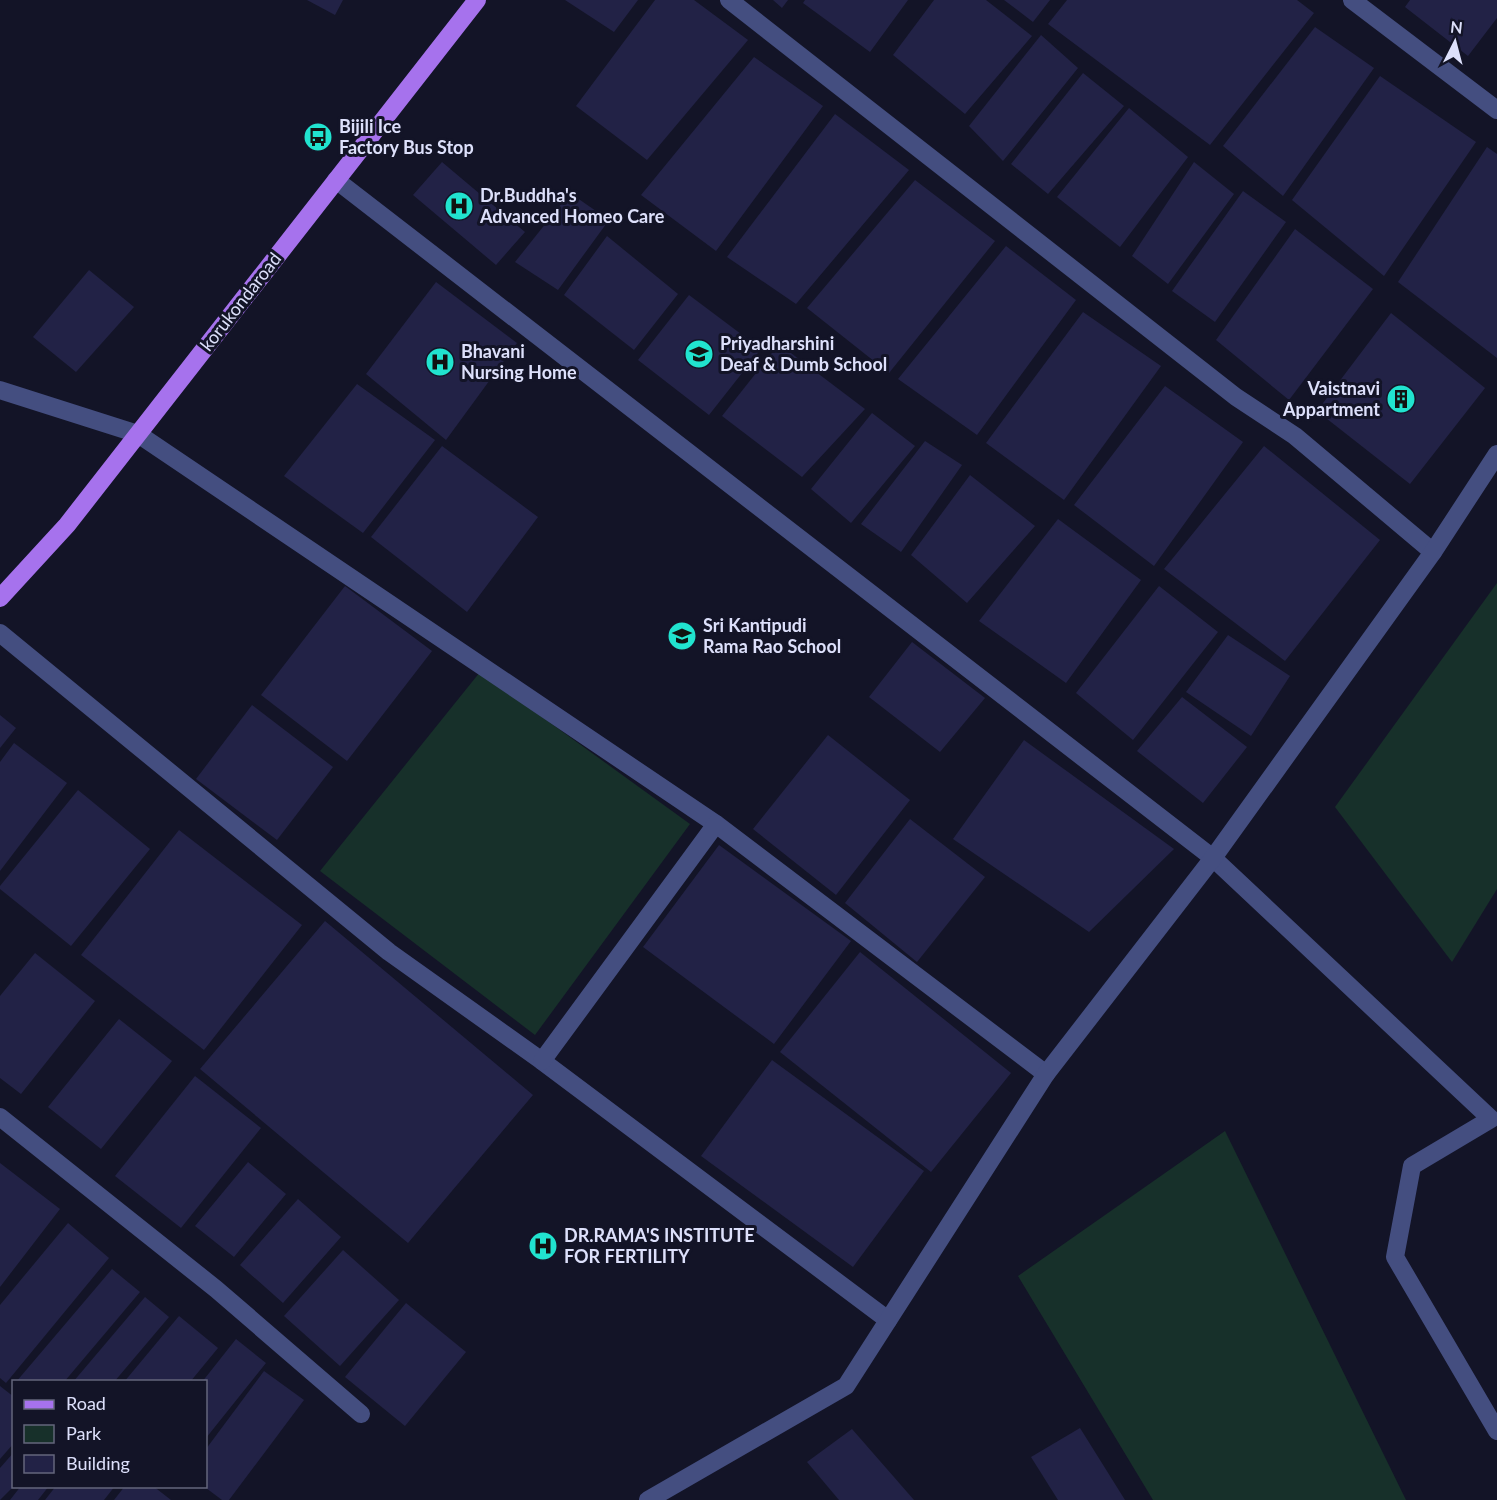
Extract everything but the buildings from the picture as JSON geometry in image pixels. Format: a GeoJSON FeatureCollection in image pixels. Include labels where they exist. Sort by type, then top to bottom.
{"type":"FeatureCollection","features":[{"type":"Feature","properties":{"kind":"main road","name":"korukondaroad"},"geometry":{"type":"LineString","coordinates":[[0,598],[67,525],[477,0]]}},
{"type":"Feature","properties":{"kind":"street"},"geometry":{"type":"LineString","coordinates":[[729,0],[1236,398],[1295,436],[1432,552]]}},
{"type":"Feature","properties":{"kind":"street"},"geometry":{"type":"LineString","coordinates":[[1352,0],[1497,110]]}},
{"type":"Feature","properties":{"kind":"street"},"geometry":{"type":"LineString","coordinates":[[336,180],[1213,858],[1494,1117],[1412,1166],[1395,1257],[1497,1431]]}},
{"type":"Feature","properties":{"kind":"street"},"geometry":{"type":"LineString","coordinates":[[0,390],[138,434],[716,824],[1046,1074]]}},
{"type":"Feature","properties":{"kind":"street"},"geometry":{"type":"LineString","coordinates":[[648,1500],[846,1386],[1046,1074],[1213,858],[1432,552],[1497,454]]}},
{"type":"Feature","properties":{"kind":"street"},"geometry":{"type":"LineString","coordinates":[[0,633],[389,952],[542,1061],[888,1320]]}},
{"type":"Feature","properties":{"kind":"street"},"geometry":{"type":"LineString","coordinates":[[542,1061],[716,824]]}},
{"type":"Feature","properties":{"kind":"street"},"geometry":{"type":"LineString","coordinates":[[0,1117],[216,1289],[361,1414]]}},
{"type":"Feature","properties":{"kind":"green space"},"geometry":{"type":"Polygon","coordinates":[[[1497,583],[1497,889],[1452,962],[1335,807],[1497,583]]]}},
{"type":"Feature","properties":{"kind":"green space"},"geometry":{"type":"Polygon","coordinates":[[[480,672],[690,824],[535,1035],[320,871],[480,672]]]}},
{"type":"Feature","properties":{"kind":"green space"},"geometry":{"type":"Polygon","coordinates":[[[1225,1131],[1406,1500],[1153,1500],[1018,1276],[1225,1131]]]}},
{"type":"Feature","properties":{"kind":"place","name":"Bijili Ice Factory Bus Stop"},"geometry":{"type":"Point","coordinates":[318,137]}},
{"type":"Feature","properties":{"kind":"place","name":"Dr.Buddha's Advanced Homeo Care"},"geometry":{"type":"Point","coordinates":[459,206]}},
{"type":"Feature","properties":{"kind":"place","name":"Priyadharshini Deaf & Dumb School"},"geometry":{"type":"Point","coordinates":[699,354]}},
{"type":"Feature","properties":{"kind":"place","name":"Bhavani Nursing Home"},"geometry":{"type":"Point","coordinates":[440,362]}},
{"type":"Feature","properties":{"kind":"place","name":"Vaistnavi Appartment"},"geometry":{"type":"Point","coordinates":[1401,399]}},
{"type":"Feature","properties":{"kind":"place","name":"Sri Kantipudi Rama Rao School"},"geometry":{"type":"Point","coordinates":[682,636]}},
{"type":"Feature","properties":{"kind":"place","name":"DR.RAMA'S INSTITUTE FOR FERTILITY"},"geometry":{"type":"Point","coordinates":[543,1246]}}]}
